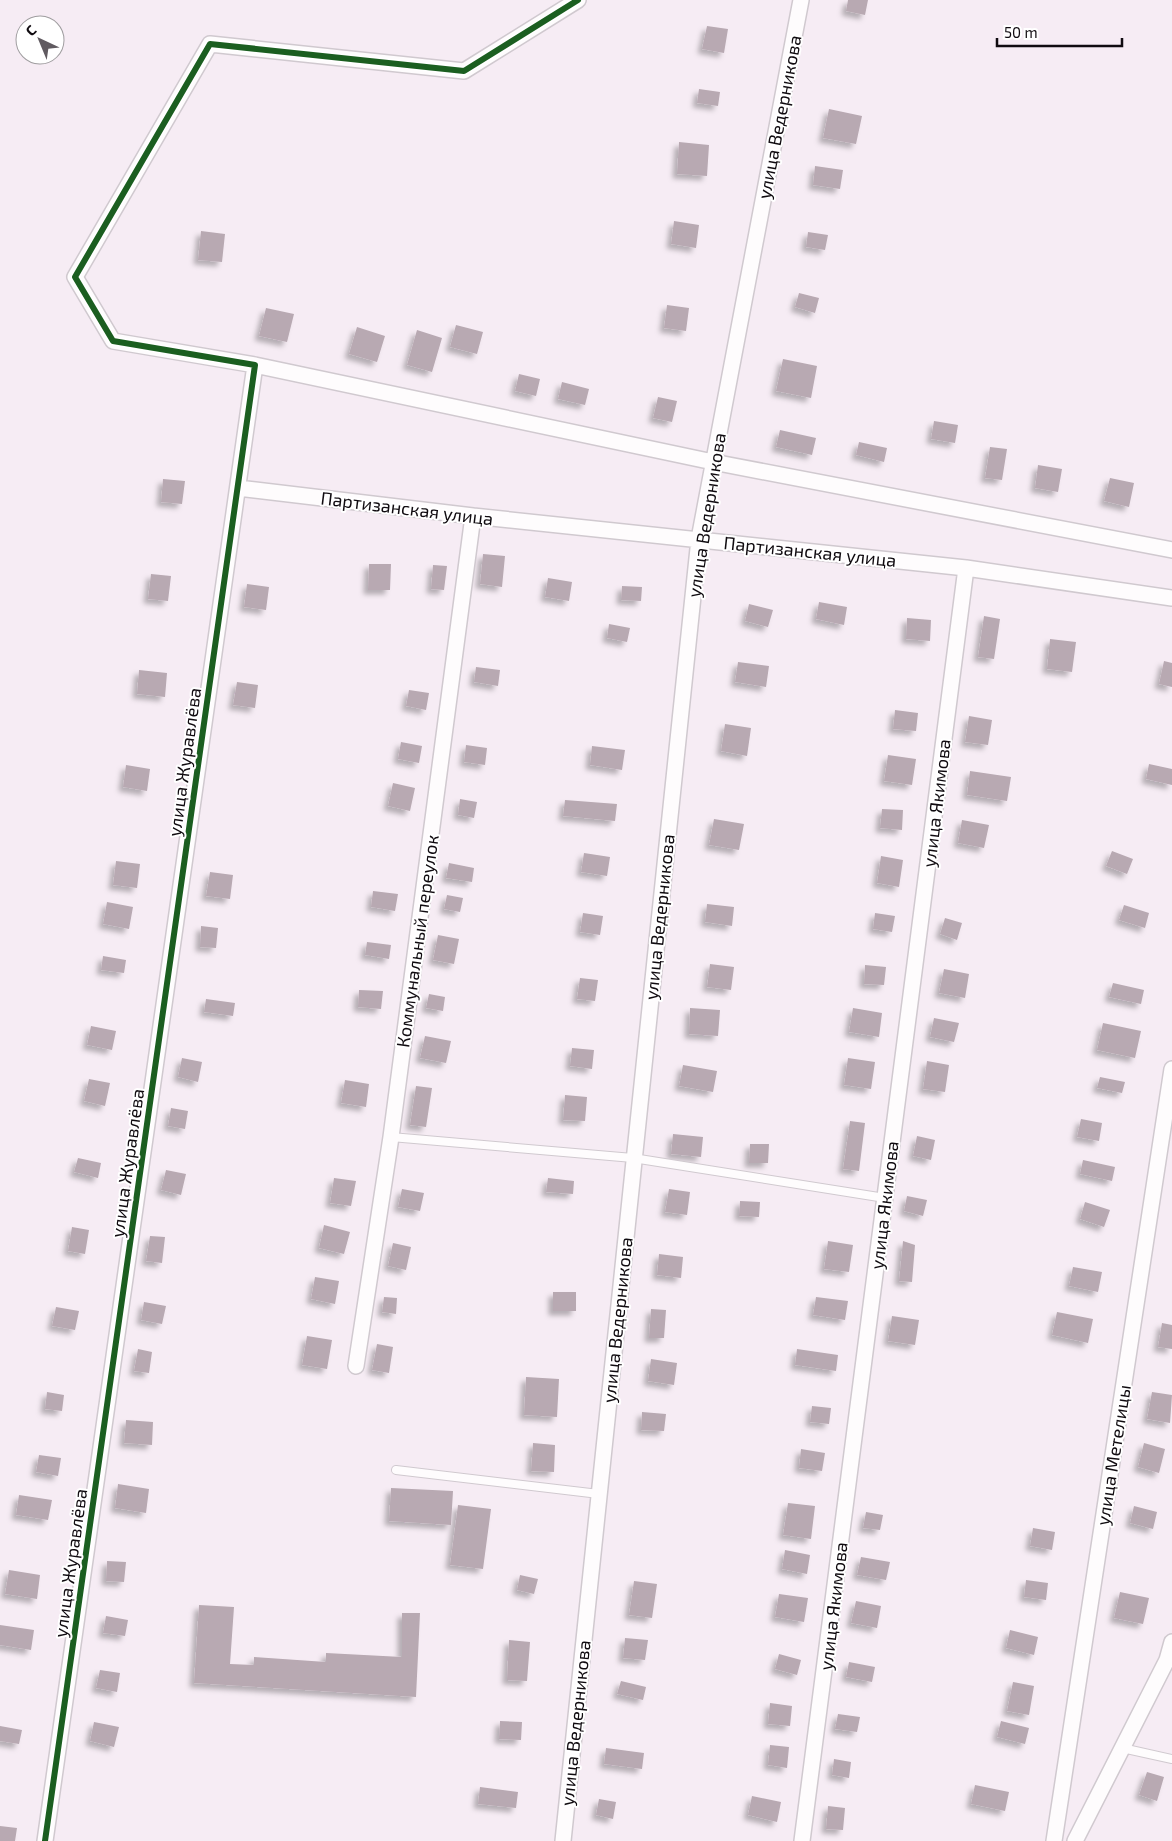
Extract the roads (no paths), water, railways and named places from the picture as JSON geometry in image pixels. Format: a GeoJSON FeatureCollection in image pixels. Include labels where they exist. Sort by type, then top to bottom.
{"type":"FeatureCollection","features":[{"type":"Feature","properties":{"kind":"street"},"geometry":{"type":"LineString","coordinates":[[578,0],[464,71],[210,44],[75,277],[113,341],[255,365],[713,462],[1172,550]]}},
{"type":"Feature","properties":{"kind":"street","name":"улица Ведерникова"},"geometry":{"type":"LineString","coordinates":[[563,1841],[698,539],[801,0]]}},
{"type":"Feature","properties":{"kind":"street","name":"улица Журавлёва"},"geometry":{"type":"LineString","coordinates":[[45,1841],[255,365]]}},
{"type":"Feature","properties":{"kind":"street","name":"Партизанская улица"},"geometry":{"type":"LineString","coordinates":[[238,488],[473,516],[966,568],[1172,598]]}},
{"type":"Feature","properties":{"kind":"street","name":"Коммунальный переулок"},"geometry":{"type":"LineString","coordinates":[[356,1366],[391,1137],[473,516]]}},
{"type":"Feature","properties":{"kind":"street","name":"улица Якимова"},"geometry":{"type":"LineString","coordinates":[[802,1841],[966,568]]}},
{"type":"Feature","properties":{"kind":"street","name":"улица Метелицы"},"geometry":{"type":"LineString","coordinates":[[1054,1841],[1172,1069]]}},
{"type":"Feature","properties":{"kind":"street"},"geometry":{"type":"LineString","coordinates":[[1075,1841],[1167,1660],[1172,1642]]}},
{"type":"Feature","properties":{"kind":"lane"},"geometry":{"type":"LineString","coordinates":[[391,1137],[633,1158],[885,1198]]}},
{"type":"Feature","properties":{"kind":"lane"},"geometry":{"type":"LineString","coordinates":[[396,1470],[599,1494]]}},
{"type":"Feature","properties":{"kind":"lane"},"geometry":{"type":"LineString","coordinates":[[1122,1748],[1172,1759]]}}]}
